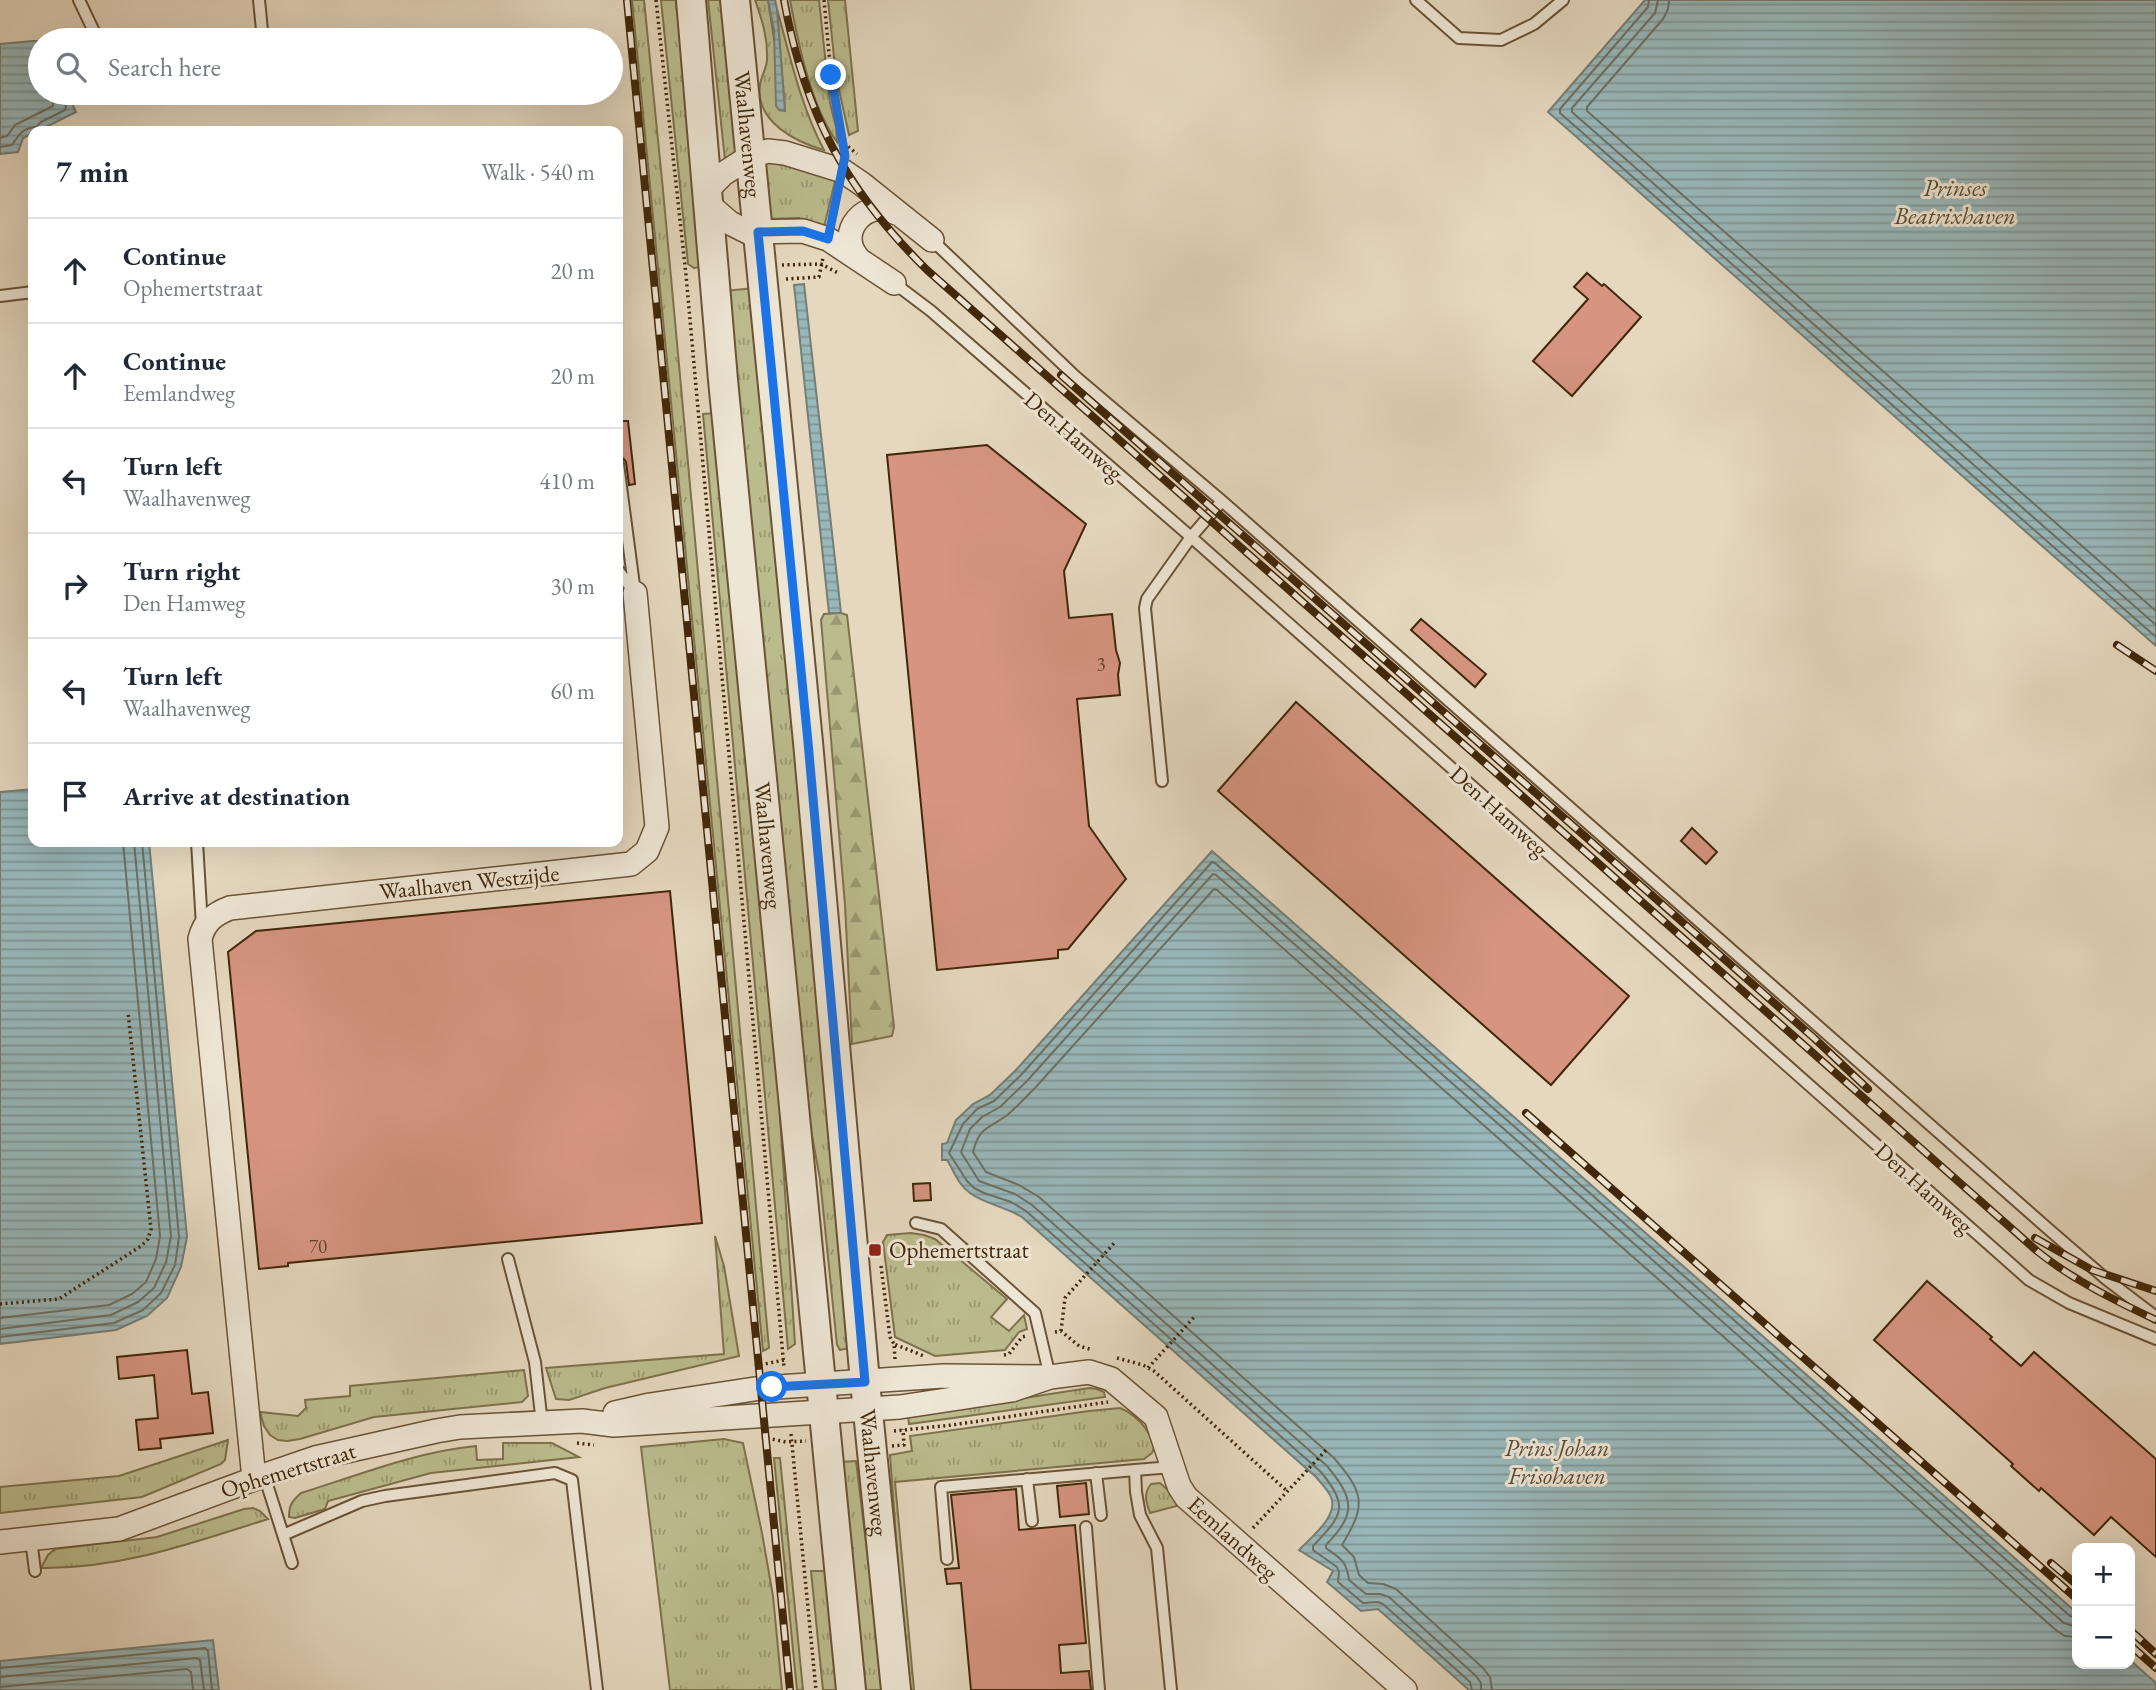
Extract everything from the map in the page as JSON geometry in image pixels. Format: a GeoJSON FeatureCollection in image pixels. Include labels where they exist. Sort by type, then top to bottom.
{"type":"FeatureCollection","features":[{"type":"Feature","properties":{"kind":"street","name":"Waalhavenweg"},"geometry":{"type":"LineString","coordinates":[[691,0],[744,602],[851,1690]]}},
{"type":"Feature","properties":{"kind":"street","name":"Waalhavenweg"},"geometry":{"type":"LineString","coordinates":[[735,0],[808,742],[896,1690]]}},
{"type":"Feature","properties":{"kind":"street","name":"Den Hamweg"},"geometry":{"type":"LineString","coordinates":[[746,112],[762,135],[785,153]]}},
{"type":"Feature","properties":{"kind":"street","name":"Den Hamweg"},"geometry":{"type":"LineString","coordinates":[[894,283],[828,239],[803,231],[748,232],[730,223],[707,197],[723,174],[751,156],[768,151],[785,153],[843,171],[917,228]]}},
{"type":"Feature","properties":{"kind":"street"},"geometry":{"type":"LineString","coordinates":[[858,258],[852,248],[850,234],[864,213],[884,208],[917,228]]}},
{"type":"Feature","properties":{"kind":"street","name":"Waalhaven Westzijde"},"geometry":{"type":"LineString","coordinates":[[202,930],[209,919],[230,908],[631,864],[647,851],[657,827],[635,593]]}},
{"type":"Feature","properties":{"kind":"street"},"geometry":{"type":"LineString","coordinates":[[202,930],[200,939],[259,1477]]}},
{"type":"Feature","properties":{"kind":"street","name":"Eemlandweg"},"geometry":{"type":"LineString","coordinates":[[822,1397],[868,1408],[1012,1390],[1050,1377],[1089,1372],[1111,1379],[1149,1410],[1159,1422],[1172,1467],[1186,1497],[1405,1690]]}},
{"type":"Feature","properties":{"kind":"street","name":"Ophemertstraat"},"geometry":{"type":"LineString","coordinates":[[0,1542],[119,1529],[315,1458],[436,1431],[460,1427],[582,1421],[650,1405],[786,1386],[822,1397]]}},
{"type":"Feature","properties":{"kind":"street","name":"Ophemertstraat"},"geometry":{"type":"LineString","coordinates":[[582,1421],[614,1425],[789,1413],[822,1397]]}},
{"type":"Feature","properties":{"kind":"lane"},"geometry":{"type":"LineString","coordinates":[[79,0],[92,28]]}},
{"type":"Feature","properties":{"kind":"lane"},"geometry":{"type":"LineString","coordinates":[[259,0],[262,28]]}},
{"type":"Feature","properties":{"kind":"lane"},"geometry":{"type":"LineString","coordinates":[[1416,0],[1459,38],[1501,40],[1534,24],[1563,0]]}},
{"type":"Feature","properties":{"kind":"lane","name":"Den Hamweg"},"geometry":{"type":"LineString","coordinates":[[917,228],[1076,377],[1222,501],[2105,1279],[2156,1317]]}},
{"type":"Feature","properties":{"kind":"lane","name":"Den Hamweg"},"geometry":{"type":"LineString","coordinates":[[894,283],[931,311],[1191,537],[2029,1280],[2069,1303],[2156,1339]]}},
{"type":"Feature","properties":{"kind":"lane"},"geometry":{"type":"LineString","coordinates":[[0,296],[28,293]]}},
{"type":"Feature","properties":{"kind":"lane"},"geometry":{"type":"LineString","coordinates":[[1162,781],[1145,608],[1153,589],[1191,537],[1222,501]]}},
{"type":"Feature","properties":{"kind":"lane"},"geometry":{"type":"LineString","coordinates":[[623,502],[635,593]]}},
{"type":"Feature","properties":{"kind":"lane"},"geometry":{"type":"LineString","coordinates":[[623,576],[635,593]]}},
{"type":"Feature","properties":{"kind":"lane"},"geometry":{"type":"LineString","coordinates":[[190,847],[198,866]]}},
{"type":"Feature","properties":{"kind":"lane"},"geometry":{"type":"LineString","coordinates":[[199,847],[202,930]]}},
{"type":"Feature","properties":{"kind":"lane"},"geometry":{"type":"LineString","coordinates":[[916,1223],[941,1229],[1035,1313],[1050,1377]]}},
{"type":"Feature","properties":{"kind":"lane"},"geometry":{"type":"LineString","coordinates":[[508,1259],[535,1362],[542,1424]]}},
{"type":"Feature","properties":{"kind":"lane"},"geometry":{"type":"LineString","coordinates":[[947,1559],[941,1487],[1172,1467]]}},
{"type":"Feature","properties":{"kind":"lane"},"geometry":{"type":"LineString","coordinates":[[1135,1470],[1140,1515],[1157,1548],[1171,1690]]}},
{"type":"Feature","properties":{"kind":"lane"},"geometry":{"type":"LineString","coordinates":[[1096,1473],[1101,1516]]}},
{"type":"Feature","properties":{"kind":"lane"},"geometry":{"type":"LineString","coordinates":[[283,1535],[362,1501],[385,1496],[555,1474],[572,1480],[597,1690]]}},
{"type":"Feature","properties":{"kind":"lane"},"geometry":{"type":"LineString","coordinates":[[259,1477],[292,1563]]}},
{"type":"Feature","properties":{"kind":"lane"},"geometry":{"type":"LineString","coordinates":[[1027,1479],[1032,1521]]}},
{"type":"Feature","properties":{"kind":"lane"},"geometry":{"type":"LineString","coordinates":[[1086,1527],[1099,1690]]}},
{"type":"Feature","properties":{"kind":"lane"},"geometry":{"type":"LineString","coordinates":[[31,1539],[35,1571]]}},
{"type":"Feature","properties":{"kind":"path","name":"Waalhavenweg"},"geometry":{"type":"LineString","coordinates":[[656,0],[686,275],[786,1386]]}},
{"type":"Feature","properties":{"kind":"path"},"geometry":{"type":"LineString","coordinates":[[821,264],[843,171],[845,149],[831,75],[824,0]]}},
{"type":"Feature","properties":{"kind":"path"},"geometry":{"type":"LineString","coordinates":[[0,1304],[59,1299],[148,1239],[151,1229],[128,1012]]}},
{"type":"Feature","properties":{"kind":"path"},"geometry":{"type":"LineString","coordinates":[[1061,1331],[1065,1298],[1116,1241]]}},
{"type":"Feature","properties":{"kind":"path"},"geometry":{"type":"LineString","coordinates":[[881,1266],[890,1337],[894,1343]]}},
{"type":"Feature","properties":{"kind":"path"},"geometry":{"type":"LineString","coordinates":[[1148,1368],[1196,1315]]}},
{"type":"Feature","properties":{"kind":"path"},"geometry":{"type":"LineString","coordinates":[[868,1408],[952,1426],[1134,1398]]}},
{"type":"Feature","properties":{"kind":"path"},"geometry":{"type":"LineString","coordinates":[[789,1413],[816,1690]]}},
{"type":"Feature","properties":{"kind":"path"},"geometry":{"type":"LineString","coordinates":[[792,1442],[826,1439]]}},
{"type":"Feature","properties":{"kind":"path"},"geometry":{"type":"LineString","coordinates":[[1238,1544],[1328,1448]]}},
{"type":"Feature","properties":{"kind":"green space"},"geometry":{"type":"Polygon","coordinates":[[[632,0],[644,0],[663,190],[769,1348],[763,1351],[632,0]]]}},
{"type":"Feature","properties":{"kind":"green space"},"geometry":{"type":"Polygon","coordinates":[[[661,0],[676,0],[701,267],[694,268],[688,264],[661,0]]]}},
{"type":"Feature","properties":{"kind":"green space"},"geometry":{"type":"Polygon","coordinates":[[[708,0],[723,0],[740,149],[725,160],[708,0]]]}},
{"type":"Feature","properties":{"kind":"green space"},"geometry":{"type":"Polygon","coordinates":[[[755,0],[768,0],[785,110],[777,9],[802,99],[824,150],[790,136],[771,120],[764,110],[760,85],[767,62],[767,44],[755,0]]]}},
{"type":"Feature","properties":{"kind":"green space"},"geometry":{"type":"Polygon","coordinates":[[[790,0],[819,0],[837,142],[813,93],[790,0]]]}},
{"type":"Feature","properties":{"kind":"green space"},"geometry":{"type":"Polygon","coordinates":[[[828,0],[845,0],[858,131],[849,135],[836,76],[828,0]]]}},
{"type":"Feature","properties":{"kind":"green space"},"geometry":{"type":"Polygon","coordinates":[[[762,161],[798,161],[837,173],[824,227],[799,218],[766,219],[762,161]]]}},
{"type":"Feature","properties":{"kind":"green space"},"geometry":{"type":"Polygon","coordinates":[[[754,288],[849,1348],[840,1350],[837,1345],[820,1179],[803,1087],[725,291],[754,288]]]}},
{"type":"Feature","properties":{"kind":"green space"},"geometry":{"type":"Polygon","coordinates":[[[716,413],[775,1040],[795,1344],[788,1349],[703,414],[716,413]]]}},
{"type":"Feature","properties":{"kind":"green space"},"geometry":{"type":"Polygon","coordinates":[[[824,614],[847,615],[894,1027],[892,1036],[852,1044],[845,905],[821,620],[824,614]]]}},
{"type":"Feature","properties":{"kind":"green space"},"geometry":{"type":"Polygon","coordinates":[[[911,1233],[935,1239],[1007,1299],[991,1317],[1009,1331],[1024,1315],[1027,1329],[1019,1332],[1005,1350],[935,1356],[895,1337],[883,1242],[887,1235],[911,1233]]]}},
{"type":"Feature","properties":{"kind":"green space"},"geometry":{"type":"Polygon","coordinates":[[[715,1236],[724,1266],[739,1356],[605,1388],[569,1400],[556,1399],[546,1368],[724,1354],[715,1236]]]}},
{"type":"Feature","properties":{"kind":"green space"},"geometry":{"type":"Polygon","coordinates":[[[524,1370],[528,1396],[522,1402],[374,1417],[300,1439],[278,1440],[270,1435],[260,1412],[298,1416],[306,1408],[305,1400],[350,1396],[350,1386],[524,1370]]]}},
{"type":"Feature","properties":{"kind":"green space"},"geometry":{"type":"Polygon","coordinates":[[[1089,1388],[1104,1392],[1105,1397],[909,1424],[908,1416],[1089,1388]]]}},
{"type":"Feature","properties":{"kind":"green space"},"geometry":{"type":"Polygon","coordinates":[[[1120,1408],[1141,1423],[1155,1445],[1152,1453],[1144,1459],[895,1482],[914,1690],[907,1690],[890,1455],[912,1451],[910,1436],[1120,1408]]]}},
{"type":"Feature","properties":{"kind":"green space"},"geometry":{"type":"Polygon","coordinates":[[[724,1439],[743,1443],[773,1596],[782,1690],[670,1690],[641,1447],[724,1439]]]}},
{"type":"Feature","properties":{"kind":"green space"},"geometry":{"type":"Polygon","coordinates":[[[228,1440],[225,1460],[221,1464],[142,1497],[0,1513],[0,1487],[119,1476],[228,1440]]]}},
{"type":"Feature","properties":{"kind":"green space"},"geometry":{"type":"Polygon","coordinates":[[[503,1443],[552,1443],[579,1457],[431,1473],[328,1501],[325,1509],[295,1518],[289,1517],[295,1498],[301,1493],[387,1465],[453,1449],[476,1446],[477,1460],[503,1459],[503,1443]]]}},
{"type":"Feature","properties":{"kind":"green space"},"geometry":{"type":"Polygon","coordinates":[[[774,1458],[780,1458],[803,1690],[797,1690],[774,1458]]]}},
{"type":"Feature","properties":{"kind":"green space"},"geometry":{"type":"Polygon","coordinates":[[[856,1461],[884,1690],[864,1690],[840,1462],[856,1461]]]}},
{"type":"Feature","properties":{"kind":"green space"},"geometry":{"type":"Polygon","coordinates":[[[1160,1483],[1395,1690],[1180,1505],[1150,1513],[1146,1502],[1147,1491],[1151,1484],[1160,1483]]]}},
{"type":"Feature","properties":{"kind":"green space"},"geometry":{"type":"Polygon","coordinates":[[[253,1508],[268,1519],[156,1553],[100,1564],[41,1568],[55,1549],[157,1537],[253,1508]]]}},
{"type":"Feature","properties":{"kind":"green space"},"geometry":{"type":"Polygon","coordinates":[[[811,1571],[830,1571],[843,1690],[823,1690],[811,1571]]]}},
{"type":"Feature","properties":{"kind":"water"},"geometry":{"type":"Polygon","coordinates":[[[768,0],[775,0],[777,9],[785,111],[776,106],[774,30],[768,0]]]}},
{"type":"Feature","properties":{"kind":"water","name":"Prinses Beatrixhaven"},"geometry":{"type":"Polygon","coordinates":[[[1645,0],[2156,0],[2156,646],[1548,112],[1645,0]]]}},
{"type":"Feature","properties":{"kind":"water"},"geometry":{"type":"Polygon","coordinates":[[[28,41],[28,105],[73,105],[76,112],[48,126],[28,126],[28,136],[23,138],[18,152],[0,154],[0,44],[28,41]]]}},
{"type":"Feature","properties":{"kind":"water"},"geometry":{"type":"Polygon","coordinates":[[[804,284],[841,613],[829,613],[794,285],[804,284]]]}},
{"type":"Feature","properties":{"kind":"water"},"geometry":{"type":"Polygon","coordinates":[[[28,789],[28,847],[149,847],[187,1237],[181,1267],[167,1298],[147,1316],[116,1330],[0,1344],[0,792],[28,789]]]}},
{"type":"Feature","properties":{"kind":"water","name":"Prins Johan Frisohaven"},"geometry":{"type":"Polygon","coordinates":[[[1212,851],[2072,1609],[2072,1669],[2135,1669],[2135,1664],[2156,1683],[2156,1690],[1469,1690],[1378,1609],[1361,1611],[1327,1582],[1333,1571],[1299,1550],[1323,1525],[1331,1510],[1330,1495],[1316,1477],[1022,1217],[970,1193],[947,1160],[942,1160],[942,1144],[947,1143],[956,1120],[973,1104],[990,1095],[1016,1070],[1212,851]]]}},
{"type":"Feature","properties":{"kind":"water"},"geometry":{"type":"Polygon","coordinates":[[[213,1640],[219,1690],[0,1690],[0,1661],[213,1640]]]}},
{"type":"Feature","properties":{"kind":"building"},"geometry":{"type":"Polygon","coordinates":[[[1587,273],[1602,286],[1604,284],[1641,317],[1572,396],[1533,361],[1588,299],[1574,287],[1587,273]]]}},
{"type":"Feature","properties":{"kind":"building"},"geometry":{"type":"Polygon","coordinates":[[[623,421],[628,421],[635,484],[629,485],[624,459],[623,421]]]}},
{"type":"Feature","properties":{"kind":"building"},"geometry":{"type":"Polygon","coordinates":[[[987,445],[1086,524],[1064,571],[1069,618],[1112,614],[1120,663],[1120,695],[1077,699],[1089,826],[1126,879],[1068,949],[1058,950],[1058,958],[937,970],[887,455],[987,445]]]}},
{"type":"Feature","properties":{"kind":"building"},"geometry":{"type":"Polygon","coordinates":[[[1421,619],[1486,674],[1475,687],[1411,630],[1421,619]]]}},
{"type":"Feature","properties":{"kind":"building"},"geometry":{"type":"Polygon","coordinates":[[[1296,702],[1629,996],[1551,1085],[1218,791],[1296,702]]]}},
{"type":"Feature","properties":{"kind":"building"},"geometry":{"type":"Polygon","coordinates":[[[1692,828],[1717,852],[1706,864],[1681,841],[1692,828]]]}},
{"type":"Feature","properties":{"kind":"building"},"geometry":{"type":"Polygon","coordinates":[[[670,891],[702,1223],[288,1263],[288,1266],[259,1269],[228,952],[256,931],[670,891]]]}},
{"type":"Feature","properties":{"kind":"building"},"geometry":{"type":"Polygon","coordinates":[[[930,1183],[931,1200],[914,1201],[913,1184],[930,1183]]]}},
{"type":"Feature","properties":{"kind":"building"},"geometry":{"type":"Polygon","coordinates":[[[1927,1281],[2021,1366],[2034,1352],[2156,1459],[2156,1557],[2111,1517],[2094,1535],[2041,1488],[2039,1491],[2011,1466],[2013,1464],[1874,1340],[1927,1281]]]}},
{"type":"Feature","properties":{"kind":"building"},"geometry":{"type":"Polygon","coordinates":[[[187,1350],[192,1394],[208,1392],[213,1433],[160,1439],[161,1448],[139,1450],[136,1420],[158,1418],[154,1375],[119,1379],[117,1357],[187,1350]]]}},
{"type":"Feature","properties":{"kind":"building"},"geometry":{"type":"Polygon","coordinates":[[[1086,1483],[1089,1514],[1060,1517],[1057,1486],[1086,1483]]]}},
{"type":"Feature","properties":{"kind":"building"},"geometry":{"type":"Polygon","coordinates":[[[1016,1489],[1019,1530],[1075,1525],[1086,1643],[1059,1645],[1061,1673],[1089,1671],[1091,1690],[971,1690],[961,1583],[947,1584],[945,1569],[959,1568],[951,1495],[1016,1489]]]}},
{"type":"Feature","properties":{"kind":"railway"},"geometry":{"type":"LineString","coordinates":[[627,0],[790,1690]]}},
{"type":"Feature","properties":{"kind":"railway"},"geometry":{"type":"LineString","coordinates":[[784,0],[804,79],[833,147],[873,210],[927,270],[2037,1251],[2079,1280],[2156,1320]]}},
{"type":"Feature","properties":{"kind":"railway"},"geometry":{"type":"LineString","coordinates":[[1061,375],[1814,1038],[1868,1089]]}},
{"type":"Feature","properties":{"kind":"railway"},"geometry":{"type":"LineString","coordinates":[[2117,645],[2156,671]]}},
{"type":"Feature","properties":{"kind":"railway"},"geometry":{"type":"LineString","coordinates":[[1526,1113],[2072,1595]]}},
{"type":"Feature","properties":{"kind":"railway"},"geometry":{"type":"LineString","coordinates":[[2035,1238],[2092,1270],[2156,1291]]}},
{"type":"Feature","properties":{"kind":"railway"},"geometry":{"type":"LineString","coordinates":[[2051,1563],[2072,1581]]}},
{"type":"Feature","properties":{"kind":"railway"},"geometry":{"type":"LineString","coordinates":[[2135,1635],[2156,1654]]}},
{"type":"Feature","properties":{"kind":"railway"},"geometry":{"type":"LineString","coordinates":[[2135,1649],[2156,1668]]}},
{"type":"Feature","properties":{"kind":"place","name":"Ophemertstraat"},"geometry":{"type":"Point","coordinates":[875,1250]}},
{"type":"Feature","properties":{"kind":"route"},"geometry":{"type":"LineString","coordinates":[[772,1387],[865,1382],[808,742],[758,232],[803,231],[828,239],[845,156],[831,75]]}}]}
